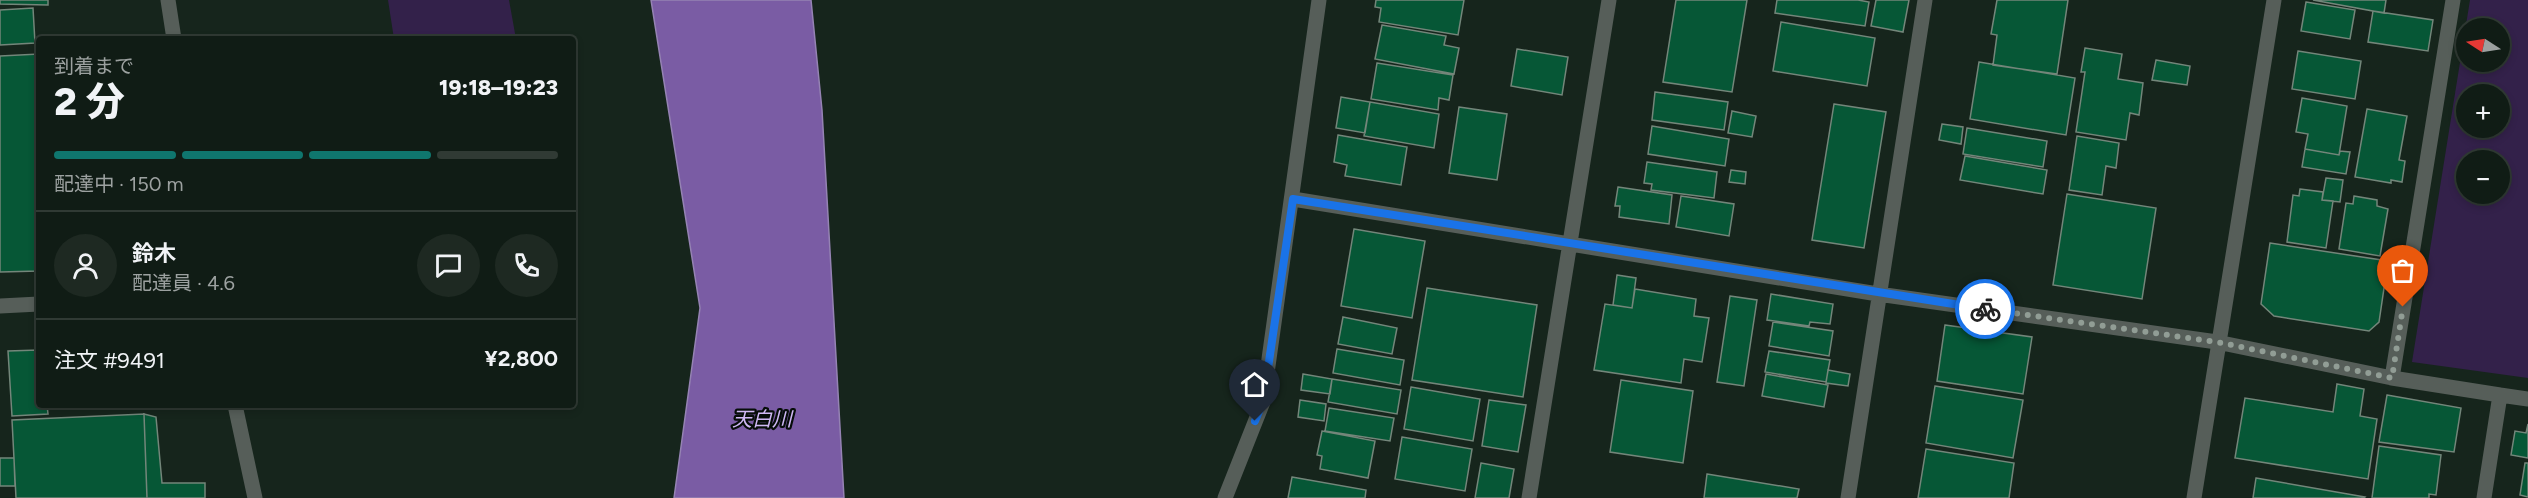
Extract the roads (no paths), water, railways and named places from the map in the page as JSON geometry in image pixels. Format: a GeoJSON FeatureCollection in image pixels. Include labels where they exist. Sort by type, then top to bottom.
{"type":"FeatureCollection","features":[{"type":"Feature","properties":{"kind":"street"},"geometry":{"type":"LineString","coordinates":[[168,0],[174,36]]}},
{"type":"Feature","properties":{"kind":"street"},"geometry":{"type":"LineString","coordinates":[[1225,498],[1263,402],[1319,0]]}},
{"type":"Feature","properties":{"kind":"street"},"geometry":{"type":"LineString","coordinates":[[1529,498],[1609,0]]}},
{"type":"Feature","properties":{"kind":"street"},"geometry":{"type":"LineString","coordinates":[[1848,498],[1925,0]]}},
{"type":"Feature","properties":{"kind":"street"},"geometry":{"type":"LineString","coordinates":[[2194,498],[2217,342],[2274,0]]}},
{"type":"Feature","properties":{"kind":"street"},"geometry":{"type":"LineString","coordinates":[[2392,378],[2453,0]]}},
{"type":"Feature","properties":{"kind":"street"},"geometry":{"type":"LineString","coordinates":[[1293,199],[1878,294],[2217,342],[2392,378],[2528,399]]}},
{"type":"Feature","properties":{"kind":"street"},"geometry":{"type":"LineString","coordinates":[[0,306],[36,304]]}},
{"type":"Feature","properties":{"kind":"street"},"geometry":{"type":"LineString","coordinates":[[2484,498],[2500,395]]}},
{"type":"Feature","properties":{"kind":"street"},"geometry":{"type":"LineString","coordinates":[[236,408],[255,498]]}},
{"type":"Feature","properties":{"kind":"water","name":"天白川"},"geometry":{"type":"Polygon","coordinates":[[[651,0],[811,0],[822,110],[844,498],[674,498],[700,308],[651,0]]]}}]}
